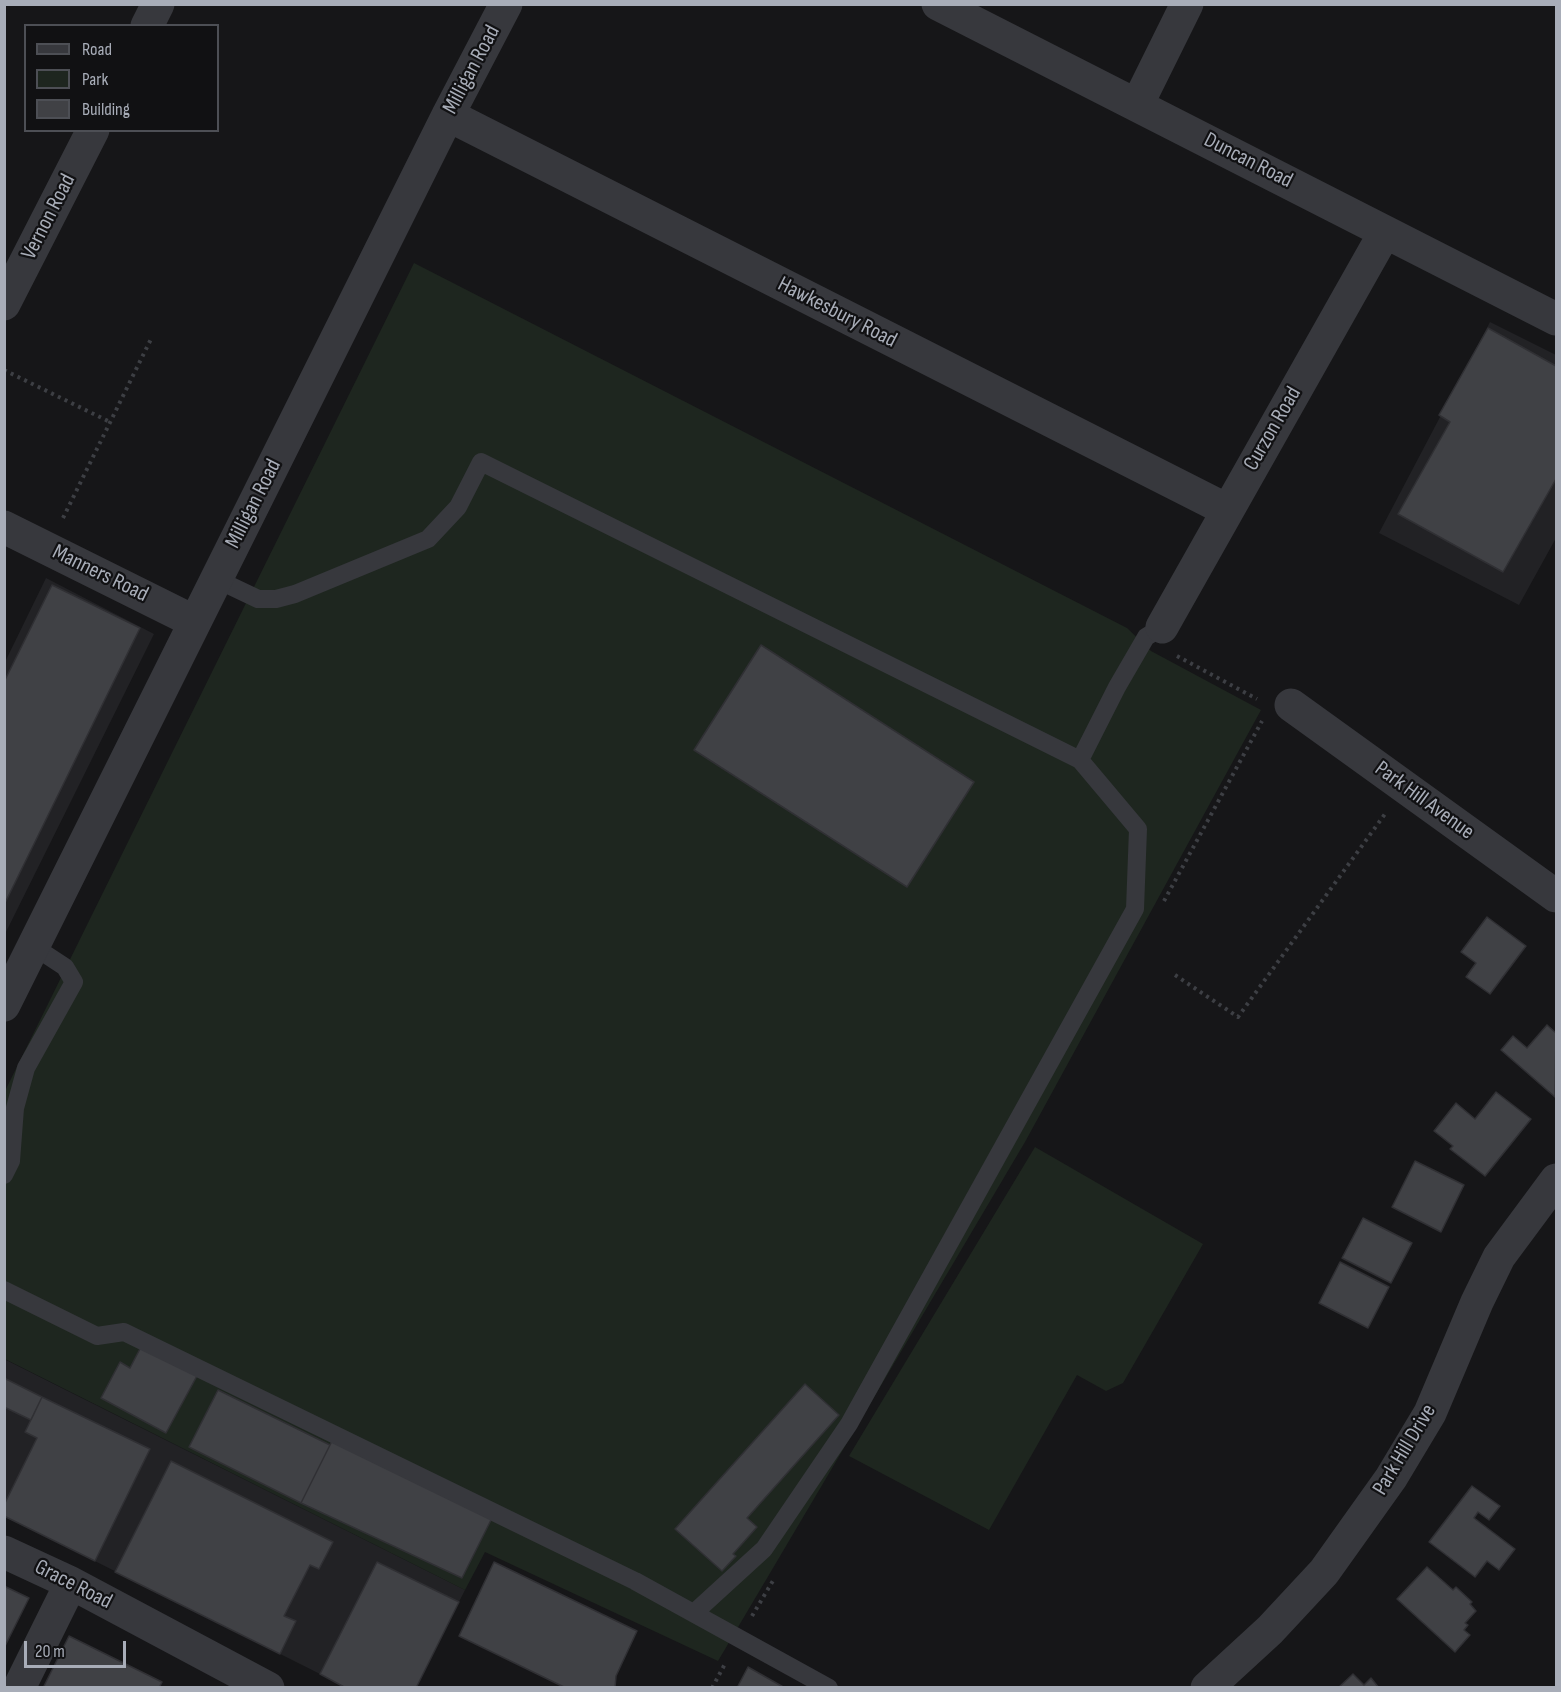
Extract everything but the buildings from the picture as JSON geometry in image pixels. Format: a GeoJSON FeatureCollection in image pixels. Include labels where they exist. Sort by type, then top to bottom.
{"type":"FeatureCollection","features":[{"type":"Feature","properties":{"kind":"street"},"geometry":{"type":"LineString","coordinates":[[148,24],[158,4]]}},
{"type":"Feature","properties":{"kind":"street","name":"Milligan Road"},"geometry":{"type":"LineString","coordinates":[[4,1005],[448,115],[506,4]]}},
{"type":"Feature","properties":{"kind":"street","name":"Duncan Road"},"geometry":{"type":"LineString","coordinates":[[938,4],[1557,320]]}},
{"type":"Feature","properties":{"kind":"street"},"geometry":{"type":"LineString","coordinates":[[1137,105],[1187,4]]}},
{"type":"Feature","properties":{"kind":"street","name":"Hawkesbury Road"},"geometry":{"type":"LineString","coordinates":[[448,115],[1227,510]]}},
{"type":"Feature","properties":{"kind":"street","name":"Vernon Road"},"geometry":{"type":"LineString","coordinates":[[4,304],[92,132]]}},
{"type":"Feature","properties":{"kind":"street","name":"Curzon Road"},"geometry":{"type":"LineString","coordinates":[[1162,627],[1385,232]]}},
{"type":"Feature","properties":{"kind":"street","name":"Manners Road"},"geometry":{"type":"LineString","coordinates":[[4,527],[195,622]]}},
{"type":"Feature","properties":{"kind":"street","name":"Park Hill Avenue"},"geometry":{"type":"LineString","coordinates":[[1291,705],[1557,897]]}},
{"type":"Feature","properties":{"kind":"street","name":"Park Hill Drive"},"geometry":{"type":"LineString","coordinates":[[1207,1688],[1270,1630],[1324,1572],[1391,1478],[1430,1413],[1473,1311],[1499,1257],[1557,1180]]}},
{"type":"Feature","properties":{"kind":"street","name":"Grace Road"},"geometry":{"type":"LineString","coordinates":[[4,1552],[71,1583],[268,1688]]}},
{"type":"Feature","properties":{"kind":"street"},"geometry":{"type":"LineString","coordinates":[[19,1688],[71,1583]]}},
{"type":"Feature","properties":{"kind":"lane"},"geometry":{"type":"LineString","coordinates":[[216,579],[258,599],[276,599],[295,594],[428,539],[458,507],[481,462],[1080,760],[1138,829],[1135,909],[849,1424],[765,1549],[694,1613]]}},
{"type":"Feature","properties":{"kind":"lane"},"geometry":{"type":"LineString","coordinates":[[1080,760],[1117,687],[1146,637],[1162,627]]}},
{"type":"Feature","properties":{"kind":"lane"},"geometry":{"type":"LineString","coordinates":[[4,1175],[11,1161],[15,1108],[26,1068],[74,982],[65,967],[33,946]]}},
{"type":"Feature","properties":{"kind":"lane"},"geometry":{"type":"LineString","coordinates":[[4,1290],[97,1336],[124,1332],[635,1581],[829,1688]]}},
{"type":"Feature","properties":{"kind":"path"},"geometry":{"type":"LineString","coordinates":[[49,549],[151,339]]}},
{"type":"Feature","properties":{"kind":"path"},"geometry":{"type":"LineString","coordinates":[[4,370],[110,422]]}},
{"type":"Feature","properties":{"kind":"path"},"geometry":{"type":"LineString","coordinates":[[1175,975],[1238,1017],[1404,787]]}},
{"type":"Feature","properties":{"kind":"shaded area"},"geometry":{"type":"Polygon","coordinates":[[[1490,322],[1556,355],[1556,538],[1519,605],[1379,533],[1490,322]]]}},
{"type":"Feature","properties":{"kind":"shaded area"},"geometry":{"type":"Polygon","coordinates":[[[46,578],[154,634],[5,934],[5,662],[46,578]]]}},
{"type":"Feature","properties":{"kind":"shaded area"},"geometry":{"type":"Polygon","coordinates":[[[4,1359],[465,1590],[416,1687],[346,1687],[5,1516],[4,1359]]]}},
{"type":"Feature","properties":{"kind":"green space"},"geometry":{"type":"Polygon","coordinates":[[[414,263],[1127,628],[1151,651],[1261,710],[1025,1142],[718,1661],[485,1552],[465,1590],[5,1359],[4,1093],[414,263]]]}},
{"type":"Feature","properties":{"kind":"green space"},"geometry":{"type":"Polygon","coordinates":[[[1035,1147],[1203,1244],[1123,1383],[1106,1391],[1077,1375],[989,1530],[849,1456],[1035,1147]]]}}]}
